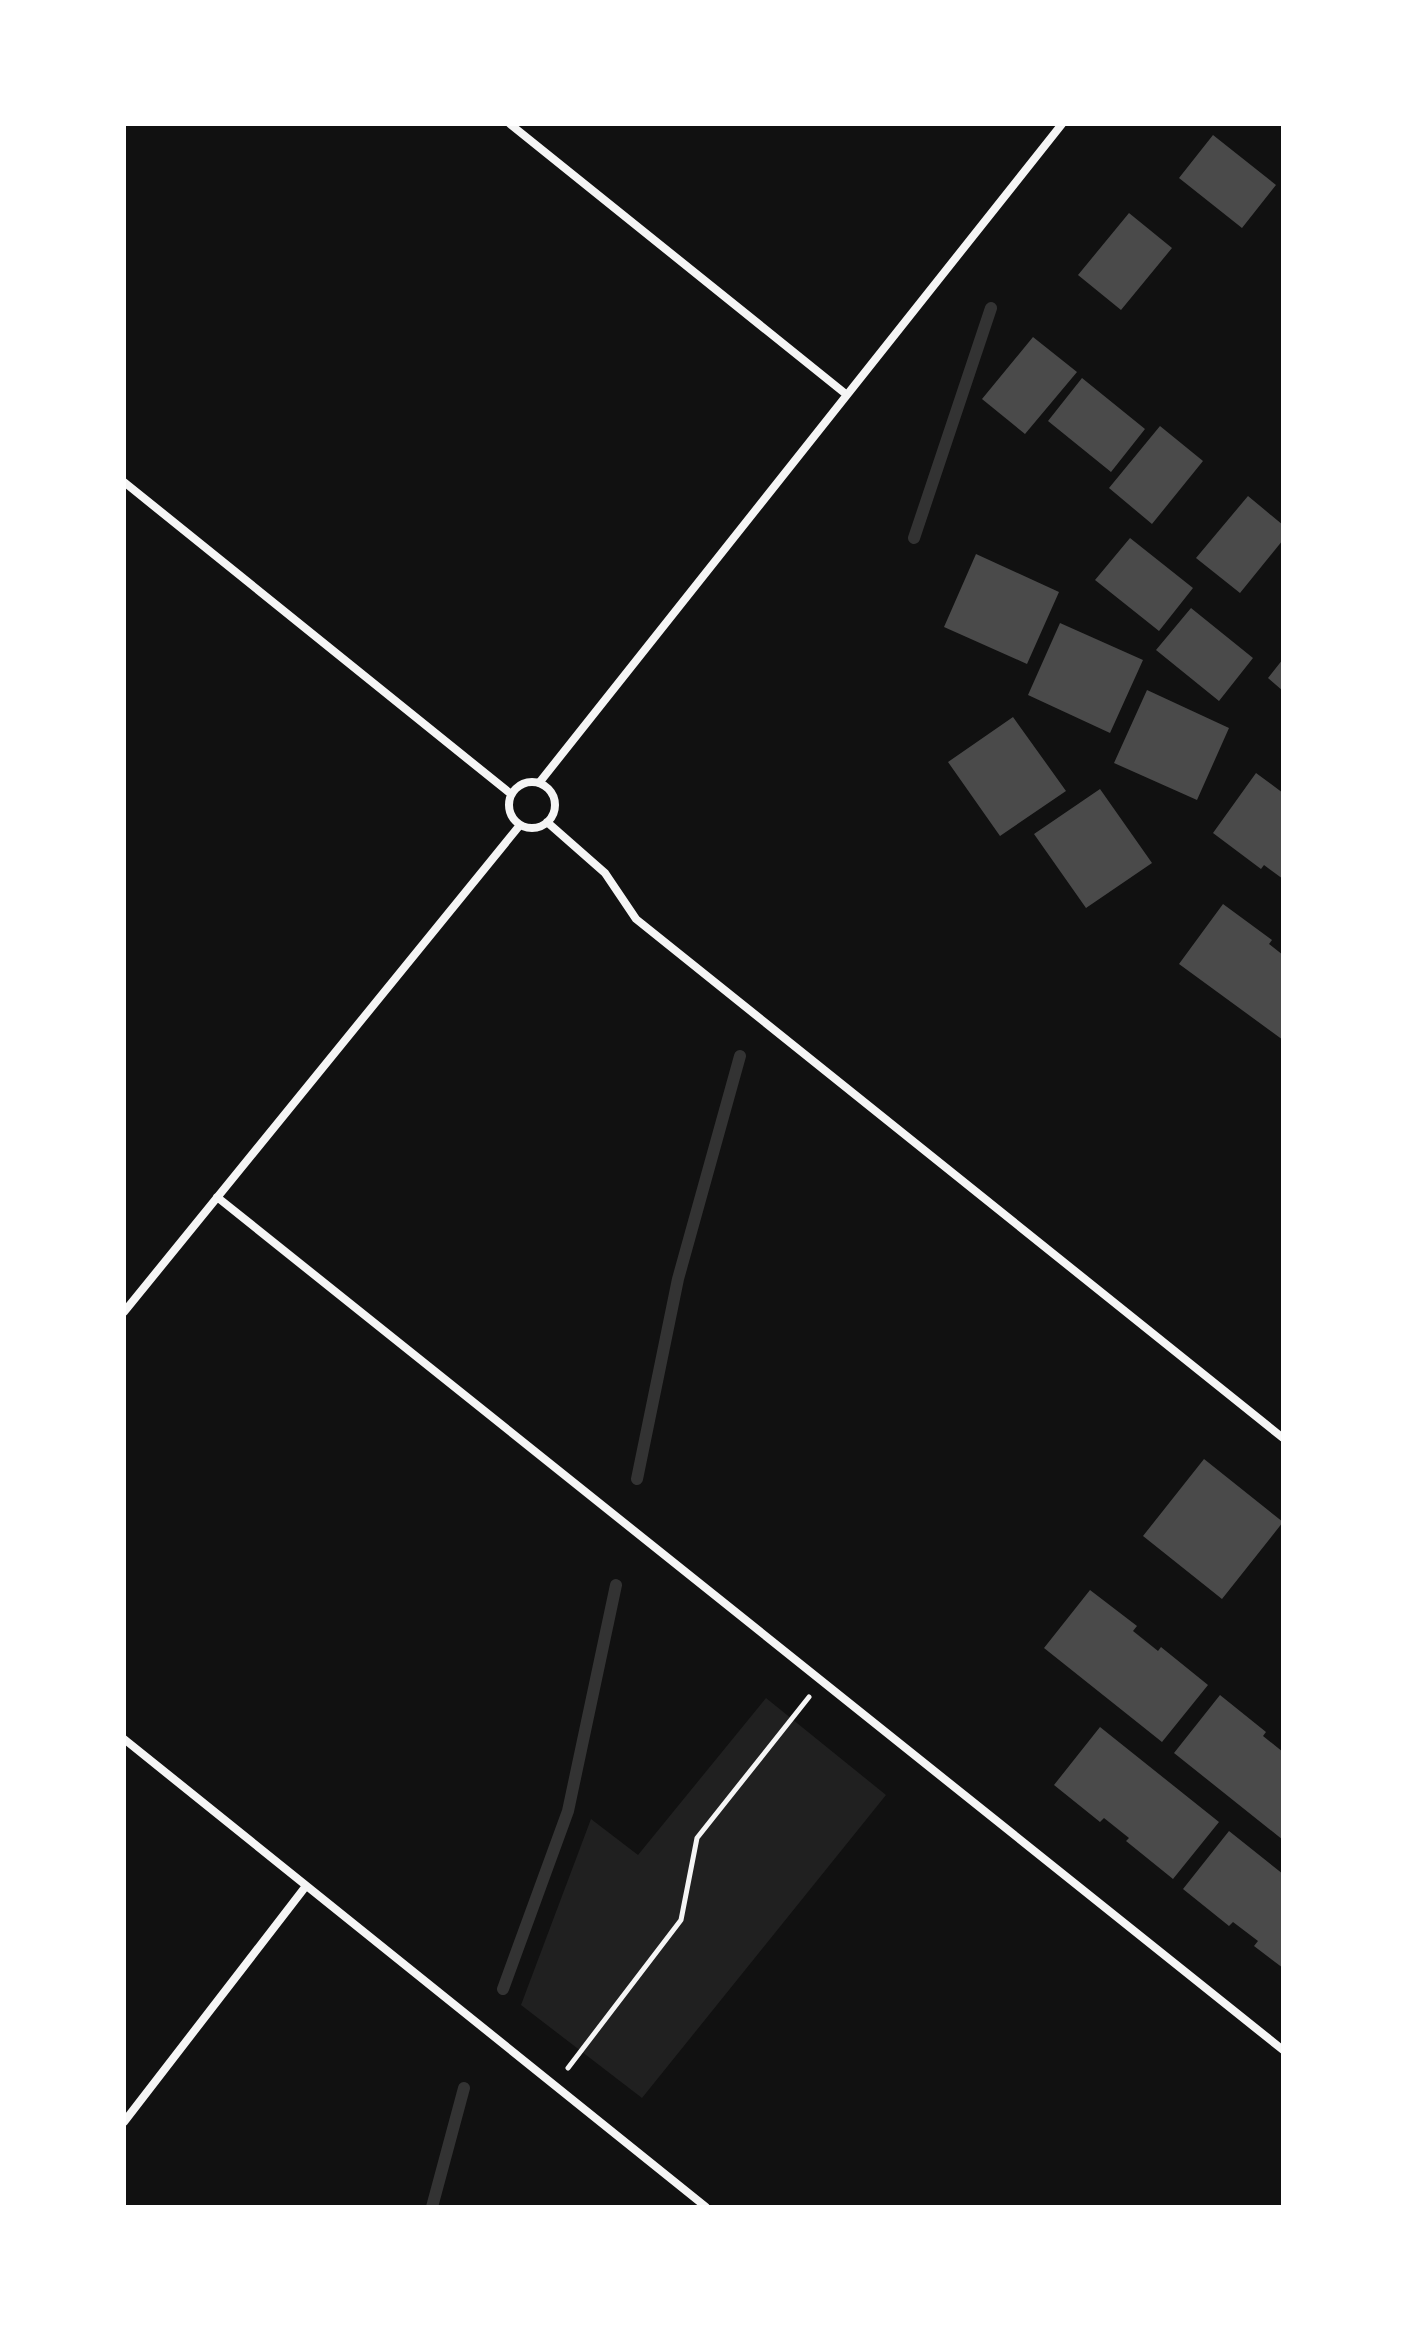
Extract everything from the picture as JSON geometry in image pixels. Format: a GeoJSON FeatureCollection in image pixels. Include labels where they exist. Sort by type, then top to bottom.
{"type":"FeatureCollection","features":[{"type":"Feature","properties":{"kind":"street"},"geometry":{"type":"LineString","coordinates":[[510,124],[847,395]]}},
{"type":"Feature","properties":{"kind":"street"},"geometry":{"type":"LineString","coordinates":[[539,783],[1062,124]]}},
{"type":"Feature","properties":{"kind":"street"},"geometry":{"type":"LineString","coordinates":[[124,482],[511,794]]}},
{"type":"Feature","properties":{"kind":"street"},"geometry":{"type":"LineString","coordinates":[[523,783],[539,783],[554,798],[553,814],[547,822],[533,828],[520,825],[510,812],[511,794],[523,783]]}},
{"type":"Feature","properties":{"kind":"street"},"geometry":{"type":"LineString","coordinates":[[547,822],[605,873],[636,919],[1283,1438]]}},
{"type":"Feature","properties":{"kind":"street"},"geometry":{"type":"LineString","coordinates":[[124,1312],[520,825]]}},
{"type":"Feature","properties":{"kind":"street"},"geometry":{"type":"LineString","coordinates":[[217,1197],[1283,2050]]}},
{"type":"Feature","properties":{"kind":"street"},"geometry":{"type":"LineString","coordinates":[[124,1739],[706,2207]]}},
{"type":"Feature","properties":{"kind":"street"},"geometry":{"type":"LineString","coordinates":[[124,2122],[306,1886]]}},
{"type":"Feature","properties":{"kind":"path"},"geometry":{"type":"LineString","coordinates":[[555,2086],[681,1920],[697,1838],[822,1681]]}},
{"type":"Feature","properties":{"kind":"shaded area"},"geometry":{"type":"Polygon","coordinates":[[[766,1698],[886,1795],[642,2098],[521,2005],[591,1819],[638,1855],[766,1698]]]}},
{"type":"Feature","properties":{"kind":"building"},"geometry":{"type":"Polygon","coordinates":[[[1213,135],[1276,185],[1242,228],[1179,178],[1213,135]]]}},
{"type":"Feature","properties":{"kind":"building"},"geometry":{"type":"Polygon","coordinates":[[[1129,213],[1172,248],[1121,310],[1078,275],[1129,213]]]}},
{"type":"Feature","properties":{"kind":"building"},"geometry":{"type":"Polygon","coordinates":[[[1033,337],[1077,372],[1025,434],[982,399],[1033,337]]]}},
{"type":"Feature","properties":{"kind":"building"},"geometry":{"type":"Polygon","coordinates":[[[1082,378],[1145,429],[1111,472],[1048,421],[1082,378]]]}},
{"type":"Feature","properties":{"kind":"building"},"geometry":{"type":"Polygon","coordinates":[[[1160,426],[1203,461],[1152,524],[1109,488],[1160,426]]]}},
{"type":"Feature","properties":{"kind":"building"},"geometry":{"type":"Polygon","coordinates":[[[1248,496],[1283,525],[1283,540],[1240,593],[1196,558],[1248,496]]]}},
{"type":"Feature","properties":{"kind":"building"},"geometry":{"type":"Polygon","coordinates":[[[1130,538],[1193,588],[1159,631],[1095,580],[1130,538]]]}},
{"type":"Feature","properties":{"kind":"building"},"geometry":{"type":"Polygon","coordinates":[[[976,554],[1059,592],[1027,664],[944,627],[976,554]]]}},
{"type":"Feature","properties":{"kind":"building"},"geometry":{"type":"Polygon","coordinates":[[[1191,608],[1253,658],[1219,701],[1156,650],[1191,608]]]}},
{"type":"Feature","properties":{"kind":"building"},"geometry":{"type":"Polygon","coordinates":[[[1060,623],[1143,660],[1110,733],[1028,695],[1060,623]]]}},
{"type":"Feature","properties":{"kind":"building"},"geometry":{"type":"Polygon","coordinates":[[[1283,659],[1283,691],[1268,678],[1283,659]]]}},
{"type":"Feature","properties":{"kind":"building"},"geometry":{"type":"Polygon","coordinates":[[[1147,690],[1229,728],[1197,800],[1114,763],[1147,690]]]}},
{"type":"Feature","properties":{"kind":"building"},"geometry":{"type":"Polygon","coordinates":[[[1013,717],[1066,791],[1000,836],[948,762],[1013,717]]]}},
{"type":"Feature","properties":{"kind":"building"},"geometry":{"type":"Polygon","coordinates":[[[1256,773],[1283,793],[1283,879],[1264,865],[1261,869],[1213,833],[1256,773]]]}},
{"type":"Feature","properties":{"kind":"building"},"geometry":{"type":"Polygon","coordinates":[[[1100,789],[1152,863],[1086,908],[1034,834],[1100,789]]]}},
{"type":"Feature","properties":{"kind":"building"},"geometry":{"type":"Polygon","coordinates":[[[1223,904],[1272,940],[1269,944],[1283,955],[1283,1040],[1179,964],[1223,904]]]}},
{"type":"Feature","properties":{"kind":"building"},"geometry":{"type":"Polygon","coordinates":[[[1204,1459],[1283,1522],[1222,1599],[1143,1536],[1204,1459]]]}},
{"type":"Feature","properties":{"kind":"building"},"geometry":{"type":"Polygon","coordinates":[[[1090,1590],[1137,1626],[1133,1631],[1158,1651],[1161,1647],[1208,1685],[1162,1742],[1044,1648],[1090,1590]]]}},
{"type":"Feature","properties":{"kind":"building"},"geometry":{"type":"Polygon","coordinates":[[[1220,1695],[1266,1732],[1263,1736],[1283,1752],[1283,1840],[1174,1753],[1220,1695]]]}},
{"type":"Feature","properties":{"kind":"building"},"geometry":{"type":"Polygon","coordinates":[[[1100,1727],[1219,1822],[1173,1879],[1126,1841],[1129,1838],[1104,1818],[1100,1822],[1054,1785],[1100,1727]]]}},
{"type":"Feature","properties":{"kind":"building"},"geometry":{"type":"Polygon","coordinates":[[[1229,1831],[1283,1874],[1283,1968],[1254,1946],[1258,1941],[1233,1922],[1229,1926],[1183,1889],[1229,1831]]]}},
{"type":"Feature","properties":{"kind":"waterway"},"geometry":{"type":"LineString","coordinates":[[914,538],[991,308]]}},
{"type":"Feature","properties":{"kind":"waterway"},"geometry":{"type":"LineString","coordinates":[[637,1479],[678,1279],[740,1056]]}},
{"type":"Feature","properties":{"kind":"waterway"},"geometry":{"type":"LineString","coordinates":[[503,1989],[568,1811],[616,1585]]}},
{"type":"Feature","properties":{"kind":"waterway"},"geometry":{"type":"LineString","coordinates":[[432,2207],[464,2088]]}}]}
